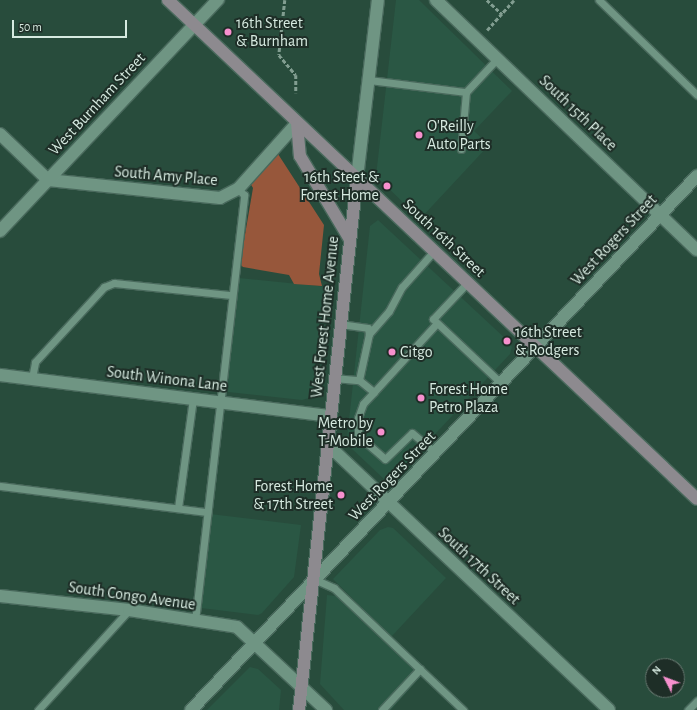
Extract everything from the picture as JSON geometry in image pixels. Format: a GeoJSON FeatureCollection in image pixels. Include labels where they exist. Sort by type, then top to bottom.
{"type":"FeatureCollection","features":[{"type":"Feature","properties":{"kind":"main road","name":"South 16th Street"},"geometry":{"type":"LineString","coordinates":[[168,0],[697,499]]}},
{"type":"Feature","properties":{"kind":"main road"},"geometry":{"type":"LineString","coordinates":[[297,123],[300,156],[349,238]]}},
{"type":"Feature","properties":{"kind":"main road","name":"West Forest Home Avenue"},"geometry":{"type":"LineString","coordinates":[[299,710],[314,580],[349,238],[357,178]]}},
{"type":"Feature","properties":{"kind":"street","name":"West Burnham Street"},"geometry":{"type":"LineString","coordinates":[[0,231],[218,0]]}},
{"type":"Feature","properties":{"kind":"street","name":"West Forest Home Avenue"},"geometry":{"type":"LineString","coordinates":[[357,178],[378,0]]}},
{"type":"Feature","properties":{"kind":"street","name":"South 15th Place"},"geometry":{"type":"LineString","coordinates":[[436,0],[697,250]]}},
{"type":"Feature","properties":{"kind":"street","name":"South Amy Place"},"geometry":{"type":"LineString","coordinates":[[48,180],[220,198],[238,189],[297,123]]}},
{"type":"Feature","properties":{"kind":"street"},"geometry":{"type":"LineString","coordinates":[[0,134],[48,180]]}},
{"type":"Feature","properties":{"kind":"street","name":"West Rogers Street"},"geometry":{"type":"LineString","coordinates":[[191,710],[389,503],[697,176]]}},
{"type":"Feature","properties":{"kind":"street","name":"South Winona Lane"},"geometry":{"type":"LineString","coordinates":[[0,375],[330,416]]}},
{"type":"Feature","properties":{"kind":"street","name":"South 17th Street"},"geometry":{"type":"LineString","coordinates":[[328,445],[609,710]]}},
{"type":"Feature","properties":{"kind":"street","name":"South Congo Avenue"},"geometry":{"type":"LineString","coordinates":[[0,596],[129,610],[237,627],[255,642],[326,710]]}},
{"type":"Feature","properties":{"kind":"lane"},"geometry":{"type":"LineString","coordinates":[[599,0],[697,95]]}},
{"type":"Feature","properties":{"kind":"lane"},"geometry":{"type":"LineString","coordinates":[[461,149],[466,92],[497,59]]}},
{"type":"Feature","properties":{"kind":"lane"},"geometry":{"type":"LineString","coordinates":[[369,80],[466,92]]}},
{"type":"Feature","properties":{"kind":"lane"},"geometry":{"type":"LineString","coordinates":[[195,621],[231,295],[244,195],[238,189]]}},
{"type":"Feature","properties":{"kind":"lane"},"geometry":{"type":"LineString","coordinates":[[369,334],[389,311],[402,287],[434,251]]}},
{"type":"Feature","properties":{"kind":"lane"},"geometry":{"type":"LineString","coordinates":[[468,282],[433,319],[502,383]]}},
{"type":"Feature","properties":{"kind":"lane"},"geometry":{"type":"LineString","coordinates":[[32,378],[35,362],[104,288],[114,283],[231,295]]}},
{"type":"Feature","properties":{"kind":"lane"},"geometry":{"type":"LineString","coordinates":[[436,453],[412,433],[385,458],[358,434],[358,418],[363,404],[437,323]]}},
{"type":"Feature","properties":{"kind":"lane"},"geometry":{"type":"LineString","coordinates":[[340,324],[368,328],[369,334],[359,380]]}},
{"type":"Feature","properties":{"kind":"lane"},"geometry":{"type":"LineString","coordinates":[[334,378],[359,380],[374,392]]}},
{"type":"Feature","properties":{"kind":"lane"},"geometry":{"type":"LineString","coordinates":[[178,508],[193,399]]}},
{"type":"Feature","properties":{"kind":"lane"},"geometry":{"type":"LineString","coordinates":[[0,486],[207,512]]}},
{"type":"Feature","properties":{"kind":"lane"},"geometry":{"type":"LineString","coordinates":[[314,580],[334,588],[463,710]]}},
{"type":"Feature","properties":{"kind":"lane"},"geometry":{"type":"LineString","coordinates":[[38,710],[129,610]]}},
{"type":"Feature","properties":{"kind":"lane"},"geometry":{"type":"LineString","coordinates":[[382,710],[420,669]]}},
{"type":"Feature","properties":{"kind":"lane"},"geometry":{"type":"LineString","coordinates":[[688,710],[697,701]]}},
{"type":"Feature","properties":{"kind":"path"},"geometry":{"type":"LineString","coordinates":[[285,0],[279,55],[296,75],[296,93]]}},
{"type":"Feature","properties":{"kind":"path"},"geometry":{"type":"LineString","coordinates":[[487,0],[502,14]]}},
{"type":"Feature","properties":{"kind":"path"},"geometry":{"type":"LineString","coordinates":[[486,31],[514,0]]}},
{"type":"Feature","properties":{"kind":"shaded area"},"geometry":{"type":"Polygon","coordinates":[[[396,0],[419,0],[512,91],[474,131],[489,145],[420,219],[376,176],[396,0]]]}},
{"type":"Feature","properties":{"kind":"shaded area"},"geometry":{"type":"Polygon","coordinates":[[[278,154],[324,225],[319,274],[322,286],[294,284],[289,275],[243,267],[240,264],[253,188],[250,183],[278,154]]]}},
{"type":"Feature","properties":{"kind":"shaded area"},"geometry":{"type":"Polygon","coordinates":[[[378,220],[508,341],[512,347],[510,354],[393,479],[385,480],[349,446],[347,439],[370,226],[378,220]]]}},
{"type":"Feature","properties":{"kind":"shaded area"},"geometry":{"type":"Polygon","coordinates":[[[239,278],[328,287],[316,391],[313,397],[302,400],[228,392],[226,387],[239,278]]]}},
{"type":"Feature","properties":{"kind":"shaded area"},"geometry":{"type":"Polygon","coordinates":[[[210,514],[301,525],[294,577],[262,613],[258,615],[201,608],[210,514]]]}},
{"type":"Feature","properties":{"kind":"shaded area"},"geometry":{"type":"Polygon","coordinates":[[[388,527],[393,528],[446,578],[391,637],[333,579],[380,530],[388,527]]]}},
{"type":"Feature","properties":{"kind":"shaded area"},"geometry":{"type":"Polygon","coordinates":[[[327,595],[336,596],[421,676],[391,710],[344,710],[320,684],[327,595]]]}},
{"type":"Feature","properties":{"kind":"shaded area"},"geometry":{"type":"Polygon","coordinates":[[[250,667],[258,669],[281,690],[279,710],[207,710],[250,667]]]}},
{"type":"Feature","properties":{"kind":"place","name":"16th Street & Burnham"},"geometry":{"type":"Point","coordinates":[228,32]}},
{"type":"Feature","properties":{"kind":"place","name":"O'Reilly Auto Parts"},"geometry":{"type":"Point","coordinates":[419,135]}},
{"type":"Feature","properties":{"kind":"place","name":"16th Steet & Forest Home"},"geometry":{"type":"Point","coordinates":[387,186]}},
{"type":"Feature","properties":{"kind":"place","name":"16th Street & Rodgers"},"geometry":{"type":"Point","coordinates":[507,341]}},
{"type":"Feature","properties":{"kind":"place","name":"Citgo"},"geometry":{"type":"Point","coordinates":[392,352]}},
{"type":"Feature","properties":{"kind":"place","name":"Forest Home Petro Plaza"},"geometry":{"type":"Point","coordinates":[421,398]}},
{"type":"Feature","properties":{"kind":"place","name":"Metro by T-Mobile"},"geometry":{"type":"Point","coordinates":[381,432]}},
{"type":"Feature","properties":{"kind":"place","name":"Forest Home & 17th Street"},"geometry":{"type":"Point","coordinates":[341,495]}}]}
